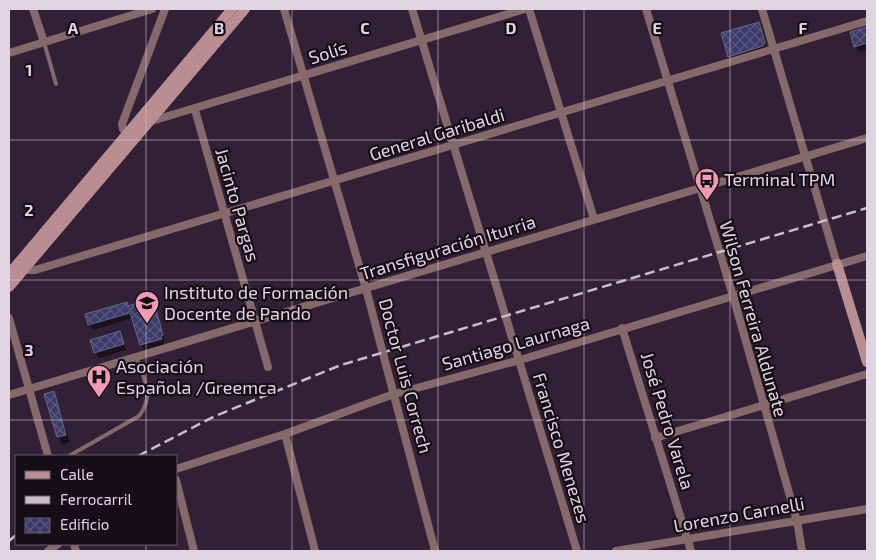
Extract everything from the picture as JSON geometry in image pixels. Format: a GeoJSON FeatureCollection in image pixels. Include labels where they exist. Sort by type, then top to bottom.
{"type":"FeatureCollection","features":[{"type":"Feature","properties":{"kind":"street"},"geometry":{"type":"LineString","coordinates":[[33,9],[44,42]]}},
{"type":"Feature","properties":{"kind":"street"},"geometry":{"type":"LineString","coordinates":[[9,52],[152,9]]}},
{"type":"Feature","properties":{"kind":"street"},"geometry":{"type":"LineString","coordinates":[[130,137],[122,124],[165,9]]}},
{"type":"Feature","properties":{"kind":"street"},"geometry":{"type":"LineString","coordinates":[[145,120],[232,9]]}},
{"type":"Feature","properties":{"kind":"street"},"geometry":{"type":"LineString","coordinates":[[9,287],[20,268],[130,137],[245,9]]}},
{"type":"Feature","properties":{"kind":"street","name":"Doctor Luis Correch"},"geometry":{"type":"LineString","coordinates":[[284,9],[366,289],[435,551]]}},
{"type":"Feature","properties":{"kind":"street","name":"Francisco Menezes"},"geometry":{"type":"LineString","coordinates":[[412,9],[520,360],[576,551]]}},
{"type":"Feature","properties":{"kind":"street","name":"Solís"},"geometry":{"type":"LineString","coordinates":[[145,120],[195,110],[525,9]]}},
{"type":"Feature","properties":{"kind":"street"},"geometry":{"type":"LineString","coordinates":[[529,9],[594,219]]}},
{"type":"Feature","properties":{"kind":"street","name":"Wilson Ferreira Aldunate"},"geometry":{"type":"LineString","coordinates":[[646,9],[733,296],[762,405],[797,520],[802,551]]}},
{"type":"Feature","properties":{"kind":"street"},"geometry":{"type":"LineString","coordinates":[[762,9],[867,362]]}},
{"type":"Feature","properties":{"kind":"street","name":"General Garibaldi"},"geometry":{"type":"LineString","coordinates":[[20,268],[35,270],[224,215],[867,21]]}},
{"type":"Feature","properties":{"kind":"street","name":"Jacinto Pargas"},"geometry":{"type":"LineString","coordinates":[[195,110],[268,367]]}},
{"type":"Feature","properties":{"kind":"street","name":"Transfiguración Iturria"},"geometry":{"type":"LineString","coordinates":[[9,395],[867,138]]}},
{"type":"Feature","properties":{"kind":"street","name":"Santiago Laurnaga"},"geometry":{"type":"LineString","coordinates":[[178,468],[284,434],[394,394],[520,360],[867,256]]}},
{"type":"Feature","properties":{"kind":"street"},"geometry":{"type":"LineString","coordinates":[[9,274],[20,268]]}},
{"type":"Feature","properties":{"kind":"street"},"geometry":{"type":"LineString","coordinates":[[9,318],[48,455]]}},
{"type":"Feature","properties":{"kind":"street","name":"José Pedro Varela"},"geometry":{"type":"LineString","coordinates":[[622,328],[691,551]]}},
{"type":"Feature","properties":{"kind":"street"},"geometry":{"type":"LineString","coordinates":[[655,438],[867,374]]}},
{"type":"Feature","properties":{"kind":"street"},"geometry":{"type":"LineString","coordinates":[[284,434],[315,551]]}},
{"type":"Feature","properties":{"kind":"street"},"geometry":{"type":"LineString","coordinates":[[178,488],[194,551]]}},
{"type":"Feature","properties":{"kind":"street","name":"Lorenzo Carnelli"},"geometry":{"type":"LineString","coordinates":[[616,551],[867,509]]}},
{"type":"Feature","properties":{"kind":"lane"},"geometry":{"type":"LineString","coordinates":[[44,42],[56,84]]}},
{"type":"Feature","properties":{"kind":"lane"},"geometry":{"type":"LineString","coordinates":[[71,455],[139,416],[147,406],[148,393],[136,357]]}},
{"type":"Feature","properties":{"kind":"building"},"geometry":{"type":"Polygon","coordinates":[[[759,22],[765,43],[763,46],[728,57],[721,33],[759,22]]]}},
{"type":"Feature","properties":{"kind":"building"},"geometry":{"type":"Polygon","coordinates":[[[867,27],[867,43],[854,47],[850,32],[867,27]]]}},
{"type":"Feature","properties":{"kind":"building","name":"Instituto de Formación Docente de Pando"},"geometry":{"type":"Polygon","coordinates":[[[153,298],[163,335],[161,336],[162,339],[140,345],[130,313],[88,325],[85,314],[127,302],[128,306],[153,298]]]}},
{"type":"Feature","properties":{"kind":"building"},"geometry":{"type":"Polygon","coordinates":[[[120,331],[124,344],[94,353],[90,340],[120,331]]]}},
{"type":"Feature","properties":{"kind":"building"},"geometry":{"type":"Polygon","coordinates":[[[54,391],[66,435],[57,437],[44,394],[54,391]]]}},
{"type":"Feature","properties":{"kind":"railway"},"geometry":{"type":"LineString","coordinates":[[140,455],[215,416],[341,365],[867,208]]}},
{"type":"Feature","properties":{"kind":"railway"},"geometry":{"type":"LineString","coordinates":[[9,541],[15,536]]}},
{"type":"Feature","properties":{"kind":"place","name":"Terminal TPM"},"geometry":{"type":"Point","coordinates":[707,201]}},
{"type":"Feature","properties":{"kind":"place","name":"Instituto de Formación Docente de Pando"},"geometry":{"type":"Point","coordinates":[147,324]}},
{"type":"Feature","properties":{"kind":"place","name":"Asociación Española /Greemca"},"geometry":{"type":"Point","coordinates":[99,398]}}]}
